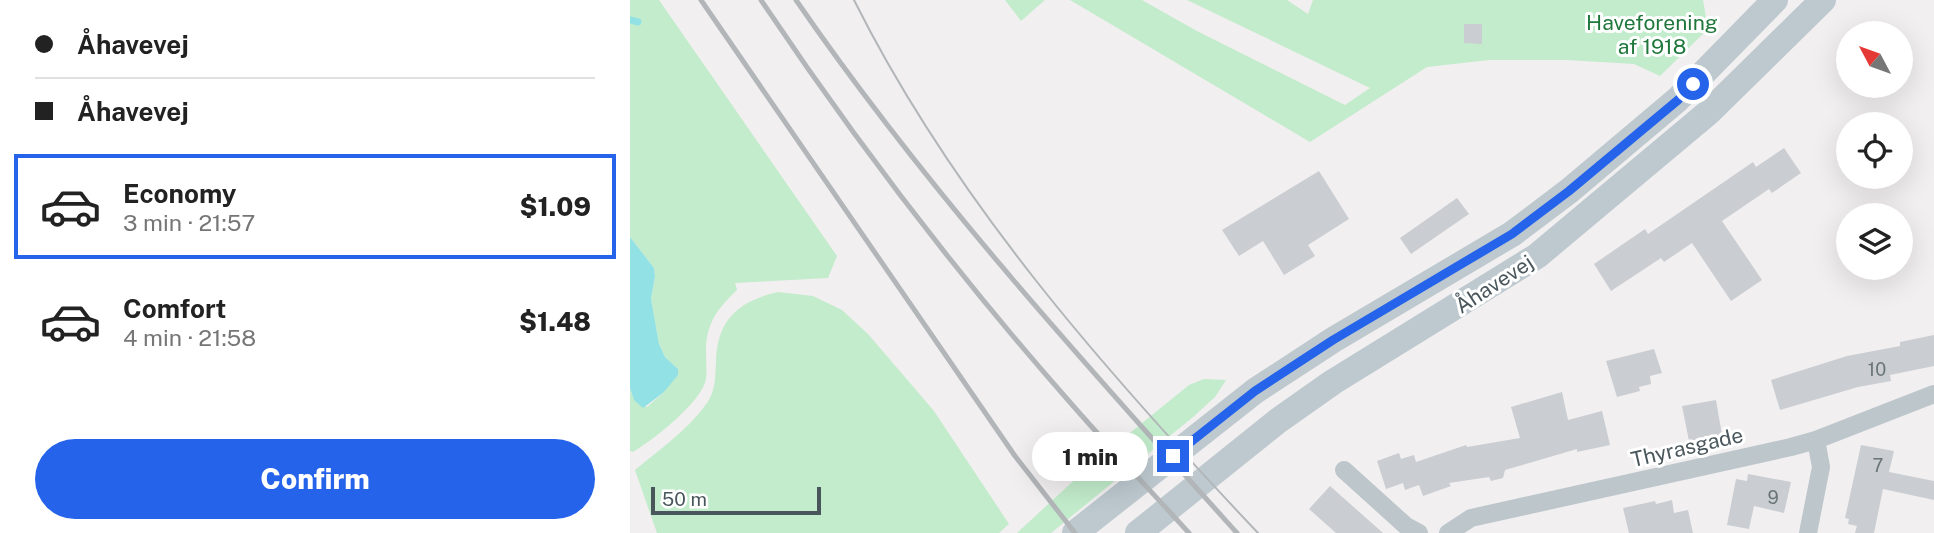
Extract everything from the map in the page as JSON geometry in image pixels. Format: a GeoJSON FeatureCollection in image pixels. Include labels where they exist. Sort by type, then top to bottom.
{"type":"FeatureCollection","features":[{"type":"Feature","properties":{"kind":"main road","name":"Åhavevej"},"geometry":{"type":"LineString","coordinates":[[1075,533],[1255,391],[1333,340],[1512,234],[1569,191],[1678,100],[1775,0]]}},
{"type":"Feature","properties":{"kind":"main road","name":"Åhavevej"},"geometry":{"type":"LineString","coordinates":[[1138,533],[1279,420],[1333,382],[1537,256],[1709,112],[1823,0]]}},
{"type":"Feature","properties":{"kind":"street","name":"Thyrasgade"},"geometry":{"type":"LineString","coordinates":[[1448,533],[1471,519],[1816,440],[1934,394]]}},
{"type":"Feature","properties":{"kind":"street"},"geometry":{"type":"LineString","coordinates":[[1808,533],[1821,467],[1816,440]]}},
{"type":"Feature","properties":{"kind":"street"},"geometry":{"type":"LineString","coordinates":[[1344,470],[1406,526],[1419,533]]}},
{"type":"Feature","properties":{"kind":"green space"},"geometry":{"type":"Polygon","coordinates":[[[630,0],[659,0],[837,256],[828,278],[735,283],[737,290],[719,310],[708,332],[706,379],[703,388],[676,420],[633,452],[630,451],[630,388],[634,400],[647,407],[663,393],[678,369],[665,357],[659,344],[651,299],[654,268],[630,237],[630,0]]]}},
{"type":"Feature","properties":{"kind":"green space"},"geometry":{"type":"Polygon","coordinates":[[[1005,0],[1045,0],[1021,21],[1005,0]]]}},
{"type":"Feature","properties":{"kind":"green space","name":"Haveforening af 1918"},"geometry":{"type":"Polygon","coordinates":[[[1070,0],[1142,0],[1195,30],[1345,105],[1370,88],[1187,0],[1287,0],[1308,14],[1313,0],[1703,0],[1708,29],[1660,76],[1634,64],[1567,60],[1489,60],[1427,67],[1310,142],[1070,0]]]}},
{"type":"Feature","properties":{"kind":"green space"},"geometry":{"type":"Polygon","coordinates":[[[778,292],[813,296],[842,310],[868,334],[934,411],[1009,524],[999,533],[657,533],[635,470],[682,431],[707,403],[714,388],[717,347],[726,323],[733,314],[752,301],[778,292]]]}},
{"type":"Feature","properties":{"kind":"green space"},"geometry":{"type":"Polygon","coordinates":[[[1204,379],[1226,380],[1215,397],[1193,417],[1051,533],[1017,533],[1094,462],[1189,385],[1204,379]]]}},
{"type":"Feature","properties":{"kind":"water"},"geometry":{"type":"Polygon","coordinates":[[[630,237],[654,268],[651,299],[659,344],[665,357],[678,369],[678,375],[663,393],[643,408],[634,400],[630,388],[630,237]]]}},
{"type":"Feature","properties":{"kind":"building"},"geometry":{"type":"Polygon","coordinates":[[[1464,24],[1482,24],[1482,44],[1464,43],[1464,24]]]}},
{"type":"Feature","properties":{"kind":"building"},"geometry":{"type":"Polygon","coordinates":[[[1784,148],[1801,173],[1772,193],[1769,189],[1722,221],[1762,280],[1731,301],[1692,243],[1664,262],[1661,258],[1611,291],[1594,264],[1645,229],[1648,234],[1753,162],[1756,167],[1784,148]]]}},
{"type":"Feature","properties":{"kind":"building"},"geometry":{"type":"Polygon","coordinates":[[[1319,171],[1349,219],[1308,245],[1315,256],[1284,275],[1263,241],[1239,256],[1222,230],[1319,171]]]}},
{"type":"Feature","properties":{"kind":"building"},"geometry":{"type":"Polygon","coordinates":[[[1457,198],[1469,214],[1411,254],[1400,238],[1457,198]]]}},
{"type":"Feature","properties":{"kind":"building"},"geometry":{"type":"Polygon","coordinates":[[[1934,335],[1934,366],[1890,375],[1891,381],[1858,387],[1780,410],[1771,380],[1847,356],[1900,346],[1900,342],[1934,335]]]}},
{"type":"Feature","properties":{"kind":"building"},"geometry":{"type":"Polygon","coordinates":[[[1654,349],[1662,373],[1650,376],[1651,384],[1639,387],[1640,391],[1617,397],[1606,361],[1654,349]]]}},
{"type":"Feature","properties":{"kind":"building"},"geometry":{"type":"Polygon","coordinates":[[[1562,392],[1568,420],[1602,411],[1610,445],[1577,452],[1577,449],[1505,470],[1503,478],[1491,481],[1489,477],[1449,483],[1451,486],[1423,496],[1419,485],[1405,490],[1403,483],[1386,489],[1377,461],[1399,453],[1401,459],[1414,455],[1416,462],[1466,445],[1467,447],[1520,438],[1511,407],[1562,392]]]}},
{"type":"Feature","properties":{"kind":"building"},"geometry":{"type":"Polygon","coordinates":[[[1716,400],[1722,435],[1689,441],[1682,406],[1716,400]]]}},
{"type":"Feature","properties":{"kind":"building"},"geometry":{"type":"Polygon","coordinates":[[[1861,445],[1894,451],[1889,472],[1934,481],[1934,500],[1883,489],[1874,533],[1855,533],[1857,526],[1848,524],[1849,519],[1845,518],[1861,445]]]}},
{"type":"Feature","properties":{"kind":"building"},"geometry":{"type":"Polygon","coordinates":[[[1748,474],[1791,482],[1784,513],[1754,506],[1749,529],[1727,525],[1736,479],[1747,481],[1748,474]]]}},
{"type":"Feature","properties":{"kind":"building"},"geometry":{"type":"Polygon","coordinates":[[[1330,486],[1383,533],[1336,533],[1309,509],[1330,486]]]}},
{"type":"Feature","properties":{"kind":"building"},"geometry":{"type":"Polygon","coordinates":[[[1672,500],[1674,513],[1688,510],[1693,533],[1629,533],[1623,508],[1672,500]]]}},
{"type":"Feature","properties":{"kind":"waterway"},"geometry":{"type":"LineString","coordinates":[[630,20],[638,22]]}},
{"type":"Feature","properties":{"kind":"tram line"},"geometry":{"type":"LineString","coordinates":[[854,0],[894,74],[985,214],[1089,346],[1144,410],[1258,533]]}},
{"type":"Feature","properties":{"kind":"railway"},"geometry":{"type":"LineString","coordinates":[[701,0],[1015,456],[1075,533]]}},
{"type":"Feature","properties":{"kind":"railway"},"geometry":{"type":"LineString","coordinates":[[761,0],[870,154],[986,304],[1068,400],[1189,533]]}},
{"type":"Feature","properties":{"kind":"railway"},"geometry":{"type":"LineString","coordinates":[[796,0],[846,70],[952,207],[1237,533]]}},
{"type":"Feature","properties":{"kind":"route"},"geometry":{"type":"LineString","coordinates":[[1173,456],[1255,391],[1333,340],[1512,234],[1569,191],[1678,100],[1693,84]]}}]}
